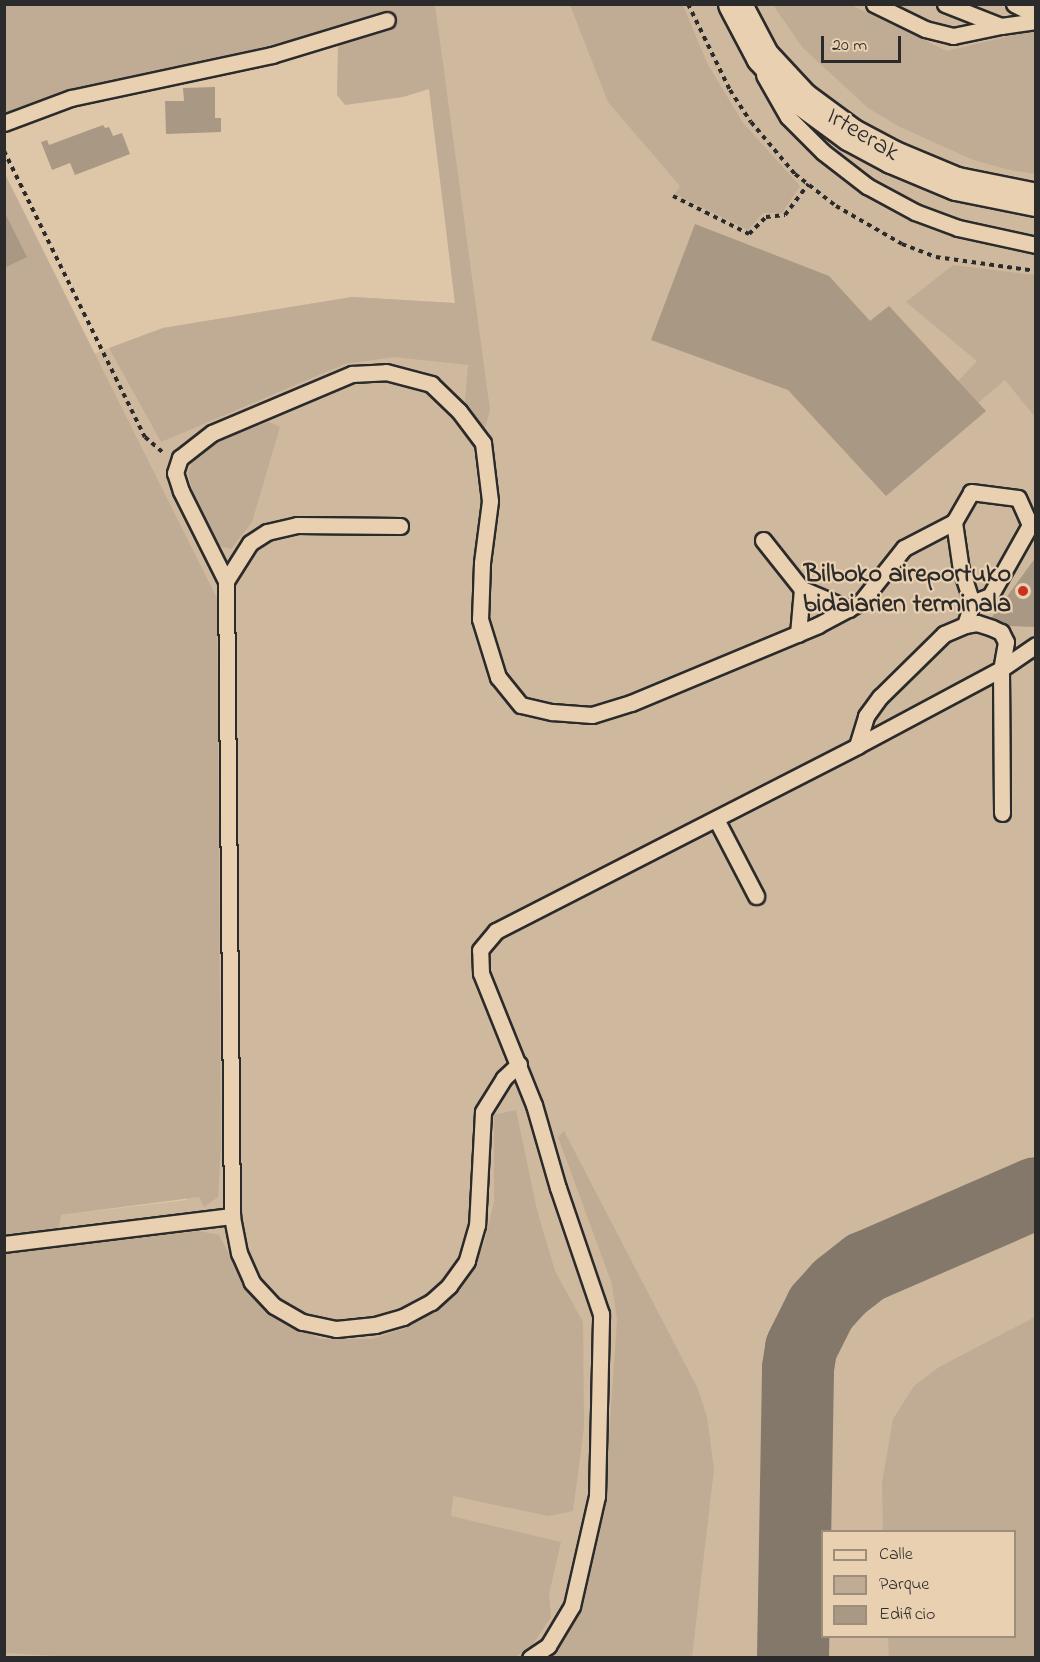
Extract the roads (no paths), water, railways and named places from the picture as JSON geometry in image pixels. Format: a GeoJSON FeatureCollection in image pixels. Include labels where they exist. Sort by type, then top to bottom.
{"type":"FeatureCollection","features":[{"type":"Feature","properties":{"kind":"street","name":"Irteerak"},"geometry":{"type":"LineString","coordinates":[[736,8],[763,57],[802,99],[851,135],[892,156],[957,184],[1035,200]]}},
{"type":"Feature","properties":{"kind":"lane"},"geometry":{"type":"LineString","coordinates":[[874,4],[925,29],[953,36],[1035,21]]}},
{"type":"Feature","properties":{"kind":"lane"},"geometry":{"type":"LineString","coordinates":[[945,4],[1000,26]]}},
{"type":"Feature","properties":{"kind":"lane"},"geometry":{"type":"LineString","coordinates":[[1014,4],[1035,15]]}},
{"type":"Feature","properties":{"kind":"lane"},"geometry":{"type":"LineString","coordinates":[[736,8],[757,62],[788,117],[823,152],[867,186],[915,212],[958,228],[1035,244]]}},
{"type":"Feature","properties":{"kind":"lane"},"geometry":{"type":"LineString","coordinates":[[4,123],[71,98],[272,55],[387,20]]}},
{"type":"Feature","properties":{"kind":"lane"},"geometry":{"type":"LineString","coordinates":[[519,1064],[504,1077],[483,1112],[477,1225],[467,1261],[431,1302],[403,1317],[375,1325],[336,1329],[302,1322],[274,1306],[252,1282],[239,1253],[232,1216],[226,581],[180,491],[175,473],[180,458],[192,446],[212,433],[352,374],[386,372],[431,384],[459,411],[483,443],[490,501],[482,563],[480,619],[498,677],[521,705],[552,712],[592,716],[631,703],[798,633],[861,602],[904,548],[954,522],[971,492],[1018,498],[1033,524],[990,596],[972,603]]}},
{"type":"Feature","properties":{"kind":"lane"},"geometry":{"type":"LineString","coordinates":[[954,522],[961,570],[972,603],[965,625]]}},
{"type":"Feature","properties":{"kind":"lane"},"geometry":{"type":"LineString","coordinates":[[226,581],[250,543],[267,531],[297,525],[400,526]]}},
{"type":"Feature","properties":{"kind":"lane"},"geometry":{"type":"LineString","coordinates":[[763,540],[802,589],[849,609]]}},
{"type":"Feature","properties":{"kind":"lane"},"geometry":{"type":"LineString","coordinates":[[798,633],[802,589]]}},
{"type":"Feature","properties":{"kind":"lane"},"geometry":{"type":"LineString","coordinates":[[856,746],[866,716],[880,697],[944,634],[965,625],[977,623],[1001,632],[1006,642],[1001,669],[1002,813]]}},
{"type":"Feature","properties":{"kind":"lane"},"geometry":{"type":"LineString","coordinates":[[530,1658],[548,1646],[572,1606],[597,1496],[601,1314],[519,1064],[481,973],[480,950],[496,931],[856,746],[1001,669],[1035,645]]}},
{"type":"Feature","properties":{"kind":"lane"},"geometry":{"type":"LineString","coordinates":[[716,819],[756,896]]}},
{"type":"Feature","properties":{"kind":"lane"},"geometry":{"type":"LineString","coordinates":[[4,1244],[232,1216]]}},
{"type":"Feature","properties":{"kind":"place","name":"Bilboko aireportuko bidaiarien terminala"},"geometry":{"type":"Point","coordinates":[1023,591]}}]}
